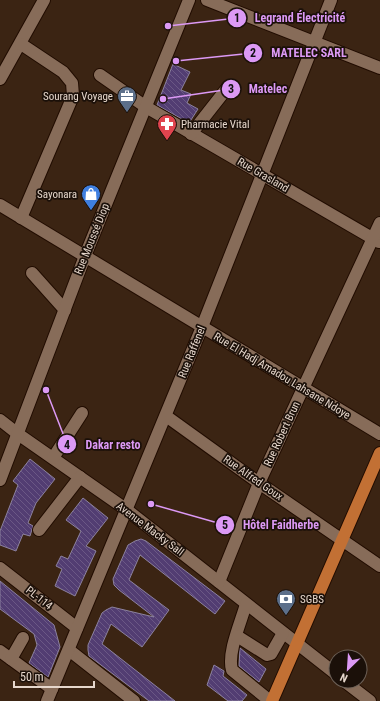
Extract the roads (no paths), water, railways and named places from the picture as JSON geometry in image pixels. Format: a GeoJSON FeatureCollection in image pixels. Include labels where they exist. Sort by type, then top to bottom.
{"type":"FeatureCollection","features":[{"type":"Feature","properties":{"kind":"main road"},"geometry":{"type":"LineString","coordinates":[[271,701],[380,453]]}},
{"type":"Feature","properties":{"kind":"street"},"geometry":{"type":"LineString","coordinates":[[0,79],[21,44],[44,0]]}},
{"type":"Feature","properties":{"kind":"street","name":"Rue Moussé Diop"},"geometry":{"type":"LineString","coordinates":[[0,480],[85,256],[189,0]]}},
{"type":"Feature","properties":{"kind":"street"},"geometry":{"type":"LineString","coordinates":[[207,0],[380,68]]}},
{"type":"Feature","properties":{"kind":"street","name":"Rue Raffenel"},"geometry":{"type":"LineString","coordinates":[[47,701],[166,416],[331,0]]}},
{"type":"Feature","properties":{"kind":"street"},"geometry":{"type":"LineString","coordinates":[[21,44],[63,72],[72,83],[73,96],[21,218]]}},
{"type":"Feature","properties":{"kind":"street","name":"Rue Grasland"},"geometry":{"type":"LineString","coordinates":[[100,75],[146,107],[377,241]]}},
{"type":"Feature","properties":{"kind":"street"},"geometry":{"type":"LineString","coordinates":[[192,134],[228,87]]}},
{"type":"Feature","properties":{"kind":"street","name":"Rue El Hadj Amadou Lahsane Ndoye"},"geometry":{"type":"LineString","coordinates":[[0,205],[380,434]]}},
{"type":"Feature","properties":{"kind":"street","name":"Rue Robert Brun"},"geometry":{"type":"LineString","coordinates":[[219,582],[259,483],[303,388],[377,241],[380,223]]}},
{"type":"Feature","properties":{"kind":"street"},"geometry":{"type":"LineString","coordinates":[[32,273],[65,310]]}},
{"type":"Feature","properties":{"kind":"street"},"geometry":{"type":"LineString","coordinates":[[53,458],[82,413]]}},
{"type":"Feature","properties":{"kind":"street","name":"Rue Alfred Goux"},"geometry":{"type":"LineString","coordinates":[[166,416],[259,483],[380,566]]}},
{"type":"Feature","properties":{"kind":"street","name":"Avenue Macky Sall"},"geometry":{"type":"LineString","coordinates":[[0,420],[127,510],[328,668]]}},
{"type":"Feature","properties":{"kind":"street"},"geometry":{"type":"LineString","coordinates":[[39,530],[80,477]]}},
{"type":"Feature","properties":{"kind":"street","name":"PL-114"},"geometry":{"type":"LineString","coordinates":[[0,568],[78,628]]}},
{"type":"Feature","properties":{"kind":"street"},"geometry":{"type":"LineString","coordinates":[[246,604],[230,662],[232,670],[271,701]]}},
{"type":"Feature","properties":{"kind":"street"},"geometry":{"type":"LineString","coordinates":[[237,636],[267,655],[271,654],[283,633]]}},
{"type":"Feature","properties":{"kind":"street"},"geometry":{"type":"LineString","coordinates":[[11,660],[23,638]]}},
{"type":"Feature","properties":{"kind":"street"},"geometry":{"type":"LineString","coordinates":[[68,650],[134,701]]}},
{"type":"Feature","properties":{"kind":"street"},"geometry":{"type":"LineString","coordinates":[[0,651],[52,689]]}},
{"type":"Feature","properties":{"kind":"street"},"geometry":{"type":"LineString","coordinates":[[354,689],[370,701]]}},
{"type":"Feature","properties":{"kind":"place","name":"Legrand Électricité"},"geometry":{"type":"Point","coordinates":[168,26]}},
{"type":"Feature","properties":{"kind":"place","name":"MATELEC SARL"},"geometry":{"type":"Point","coordinates":[176,61]}},
{"type":"Feature","properties":{"kind":"place","name":"Matelec"},"geometry":{"type":"Point","coordinates":[163,99]}},
{"type":"Feature","properties":{"kind":"place","name":"Sourang Voyage"},"geometry":{"type":"Point","coordinates":[127,113]}},
{"type":"Feature","properties":{"kind":"place","name":"Pharmacie Vital"},"geometry":{"type":"Point","coordinates":[167,141]}},
{"type":"Feature","properties":{"kind":"place","name":"Sayonara"},"geometry":{"type":"Point","coordinates":[91,211]}},
{"type":"Feature","properties":{"kind":"place","name":"Dakar resto"},"geometry":{"type":"Point","coordinates":[46,390]}},
{"type":"Feature","properties":{"kind":"place","name":"Hôtel Faidherbe"},"geometry":{"type":"Point","coordinates":[151,504]}},
{"type":"Feature","properties":{"kind":"place","name":"SGBS"},"geometry":{"type":"Point","coordinates":[286,616]}}]}
